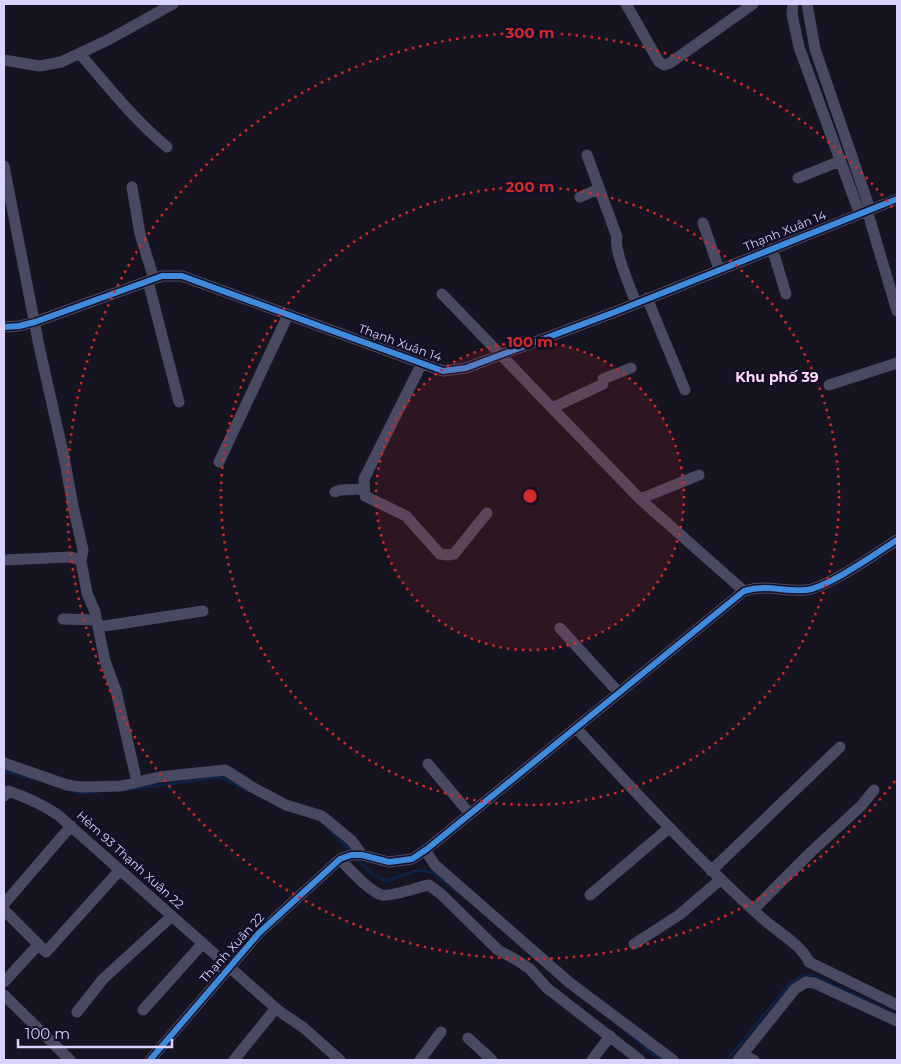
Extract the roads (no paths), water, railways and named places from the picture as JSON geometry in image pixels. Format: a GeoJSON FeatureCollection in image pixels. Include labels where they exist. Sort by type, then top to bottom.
{"type":"FeatureCollection","features":[{"type":"Feature","properties":{"kind":"street"},"geometry":{"type":"LineString","coordinates":[[4,60],[39,66],[56,64],[80,54],[173,4]]}},
{"type":"Feature","properties":{"kind":"street"},"geometry":{"type":"LineString","coordinates":[[627,5],[659,62],[664,65],[670,63],[753,4]]}},
{"type":"Feature","properties":{"kind":"street"},"geometry":{"type":"LineString","coordinates":[[793,4],[792,14],[799,47],[840,161],[865,210]]}},
{"type":"Feature","properties":{"kind":"street"},"geometry":{"type":"LineString","coordinates":[[807,4],[815,49],[897,311]]}},
{"type":"Feature","properties":{"kind":"street"},"geometry":{"type":"LineString","coordinates":[[80,54],[133,116],[167,147]]}},
{"type":"Feature","properties":{"kind":"street"},"geometry":{"type":"LineString","coordinates":[[587,154],[617,237],[620,261],[636,303]]}},
{"type":"Feature","properties":{"kind":"street"},"geometry":{"type":"LineString","coordinates":[[798,178],[840,161]]}},
{"type":"Feature","properties":{"kind":"street"},"geometry":{"type":"LineString","coordinates":[[4,166],[6,190],[54,408],[72,506],[83,550],[81,561],[87,593],[97,623],[105,661],[116,691],[137,782]]}},
{"type":"Feature","properties":{"kind":"street"},"geometry":{"type":"LineString","coordinates":[[132,187],[140,234],[179,402]]}},
{"type":"Feature","properties":{"kind":"street"},"geometry":{"type":"LineString","coordinates":[[580,197],[599,189]]}},
{"type":"Feature","properties":{"kind":"street","name":"Thạnh Xuân 14"},"geometry":{"type":"LineString","coordinates":[[4,327],[35,322],[162,276],[182,276],[443,371],[466,368],[636,303],[897,198]]}},
{"type":"Feature","properties":{"kind":"street"},"geometry":{"type":"LineString","coordinates":[[703,223],[719,269]]}},
{"type":"Feature","properties":{"kind":"street"},"geometry":{"type":"LineString","coordinates":[[772,248],[786,294]]}},
{"type":"Feature","properties":{"kind":"street"},"geometry":{"type":"LineString","coordinates":[[442,294],[640,499],[744,591]]}},
{"type":"Feature","properties":{"kind":"street"},"geometry":{"type":"LineString","coordinates":[[647,298],[685,390]]}},
{"type":"Feature","properties":{"kind":"street"},"geometry":{"type":"LineString","coordinates":[[219,462],[288,315]]}},
{"type":"Feature","properties":{"kind":"street"},"geometry":{"type":"LineString","coordinates":[[829,385],[897,363]]}},
{"type":"Feature","properties":{"kind":"street"},"geometry":{"type":"LineString","coordinates":[[422,364],[364,479],[365,496],[406,516],[440,554],[454,554],[487,513]]}},
{"type":"Feature","properties":{"kind":"street"},"geometry":{"type":"LineString","coordinates":[[552,408],[603,384],[603,379],[631,368]]}},
{"type":"Feature","properties":{"kind":"street"},"geometry":{"type":"LineString","coordinates":[[640,499],[699,475]]}},
{"type":"Feature","properties":{"kind":"street"},"geometry":{"type":"LineString","coordinates":[[335,492],[364,489]]}},
{"type":"Feature","properties":{"kind":"street"},"geometry":{"type":"LineString","coordinates":[[639,1060],[547,988],[530,969],[498,950],[441,894],[429,885],[395,894],[382,895],[366,885],[340,860],[351,855],[362,855],[389,862],[412,859],[744,591],[761,587],[806,590],[828,582],[897,540]]}},
{"type":"Feature","properties":{"kind":"street"},"geometry":{"type":"LineString","coordinates":[[4,560],[72,557],[81,561]]}},
{"type":"Feature","properties":{"kind":"street"},"geometry":{"type":"LineString","coordinates":[[62,618],[97,623],[204,611]]}},
{"type":"Feature","properties":{"kind":"street"},"geometry":{"type":"LineString","coordinates":[[560,628],[620,692]]}},
{"type":"Feature","properties":{"kind":"street"},"geometry":{"type":"LineString","coordinates":[[576,728],[711,871],[753,910],[806,954],[809,962],[897,1005]]}},
{"type":"Feature","properties":{"kind":"street"},"geometry":{"type":"LineString","coordinates":[[711,871],[840,746]]}},
{"type":"Feature","properties":{"kind":"street"},"geometry":{"type":"LineString","coordinates":[[4,763],[67,785],[82,787],[121,786],[159,777],[225,770],[286,805],[322,816],[352,841],[362,855]]}},
{"type":"Feature","properties":{"kind":"street"},"geometry":{"type":"LineString","coordinates":[[428,764],[470,814]]}},
{"type":"Feature","properties":{"kind":"street"},"geometry":{"type":"LineString","coordinates":[[753,910],[811,852],[861,806],[874,790]]}},
{"type":"Feature","properties":{"kind":"street","name":"Hẻm 93 Thạnh Xuân 22"},"geometry":{"type":"LineString","coordinates":[[5,792],[43,805],[71,826],[119,871],[276,1008],[304,1028],[340,1060]]}},
{"type":"Feature","properties":{"kind":"street"},"geometry":{"type":"LineString","coordinates":[[4,904],[71,826]]}},
{"type":"Feature","properties":{"kind":"street"},"geometry":{"type":"LineString","coordinates":[[590,895],[669,828]]}},
{"type":"Feature","properties":{"kind":"street"},"geometry":{"type":"LineString","coordinates":[[425,850],[448,877],[505,924],[570,983],[673,1060]]}},
{"type":"Feature","properties":{"kind":"street","name":"Thạnh Xuân 22"},"geometry":{"type":"LineString","coordinates":[[150,1060],[259,933],[340,860]]}},
{"type":"Feature","properties":{"kind":"street"},"geometry":{"type":"LineString","coordinates":[[4,910],[46,952],[119,871]]}},
{"type":"Feature","properties":{"kind":"street"},"geometry":{"type":"LineString","coordinates":[[634,944],[678,915],[720,880]]}},
{"type":"Feature","properties":{"kind":"street"},"geometry":{"type":"LineString","coordinates":[[77,1012],[103,979],[172,916]]}},
{"type":"Feature","properties":{"kind":"street"},"geometry":{"type":"LineString","coordinates":[[143,1010],[203,943]]}},
{"type":"Feature","properties":{"kind":"street"},"geometry":{"type":"LineString","coordinates":[[4,982],[38,945]]}},
{"type":"Feature","properties":{"kind":"street"},"geometry":{"type":"LineString","coordinates":[[740,1058],[795,990],[806,982],[814,983],[897,1021]]}},
{"type":"Feature","properties":{"kind":"street"},"geometry":{"type":"LineString","coordinates":[[4,995],[70,1060]]}},
{"type":"Feature","properties":{"kind":"street"},"geometry":{"type":"LineString","coordinates":[[234,1060],[276,1008]]}},
{"type":"Feature","properties":{"kind":"street"},"geometry":{"type":"LineString","coordinates":[[420,1060],[441,1032]]}},
{"type":"Feature","properties":{"kind":"street"},"geometry":{"type":"LineString","coordinates":[[592,1060],[610,1036]]}},
{"type":"Feature","properties":{"kind":"street"},"geometry":{"type":"LineString","coordinates":[[468,1038],[492,1060]]}},
{"type":"Feature","properties":{"kind":"street"},"geometry":{"type":"LineString","coordinates":[[740,1058],[754,1060]]}},
{"type":"Feature","properties":{"kind":"waterway"},"geometry":{"type":"LineString","coordinates":[[4,771],[32,779]]}},
{"type":"Feature","properties":{"kind":"waterway"},"geometry":{"type":"LineString","coordinates":[[126,790],[220,777],[248,791]]}},
{"type":"Feature","properties":{"kind":"waterway"},"geometry":{"type":"LineString","coordinates":[[72,791],[80,793],[97,792]]}},
{"type":"Feature","properties":{"kind":"waterway"},"geometry":{"type":"LineString","coordinates":[[326,826],[351,852]]}},
{"type":"Feature","properties":{"kind":"waterway"},"geometry":{"type":"LineString","coordinates":[[357,859],[371,873],[386,881],[419,870],[434,873],[458,893]]}},
{"type":"Feature","properties":{"kind":"waterway"},"geometry":{"type":"LineString","coordinates":[[727,1060],[788,986],[796,979],[805,975],[812,975],[897,1015]]}},
{"type":"Feature","properties":{"kind":"waterway"},"geometry":{"type":"LineString","coordinates":[[623,1029],[660,1060]]}},
{"type":"Feature","properties":{"kind":"district","name":"Khu phố 39"},"geometry":{"type":"Point","coordinates":[777,377]}}]}
